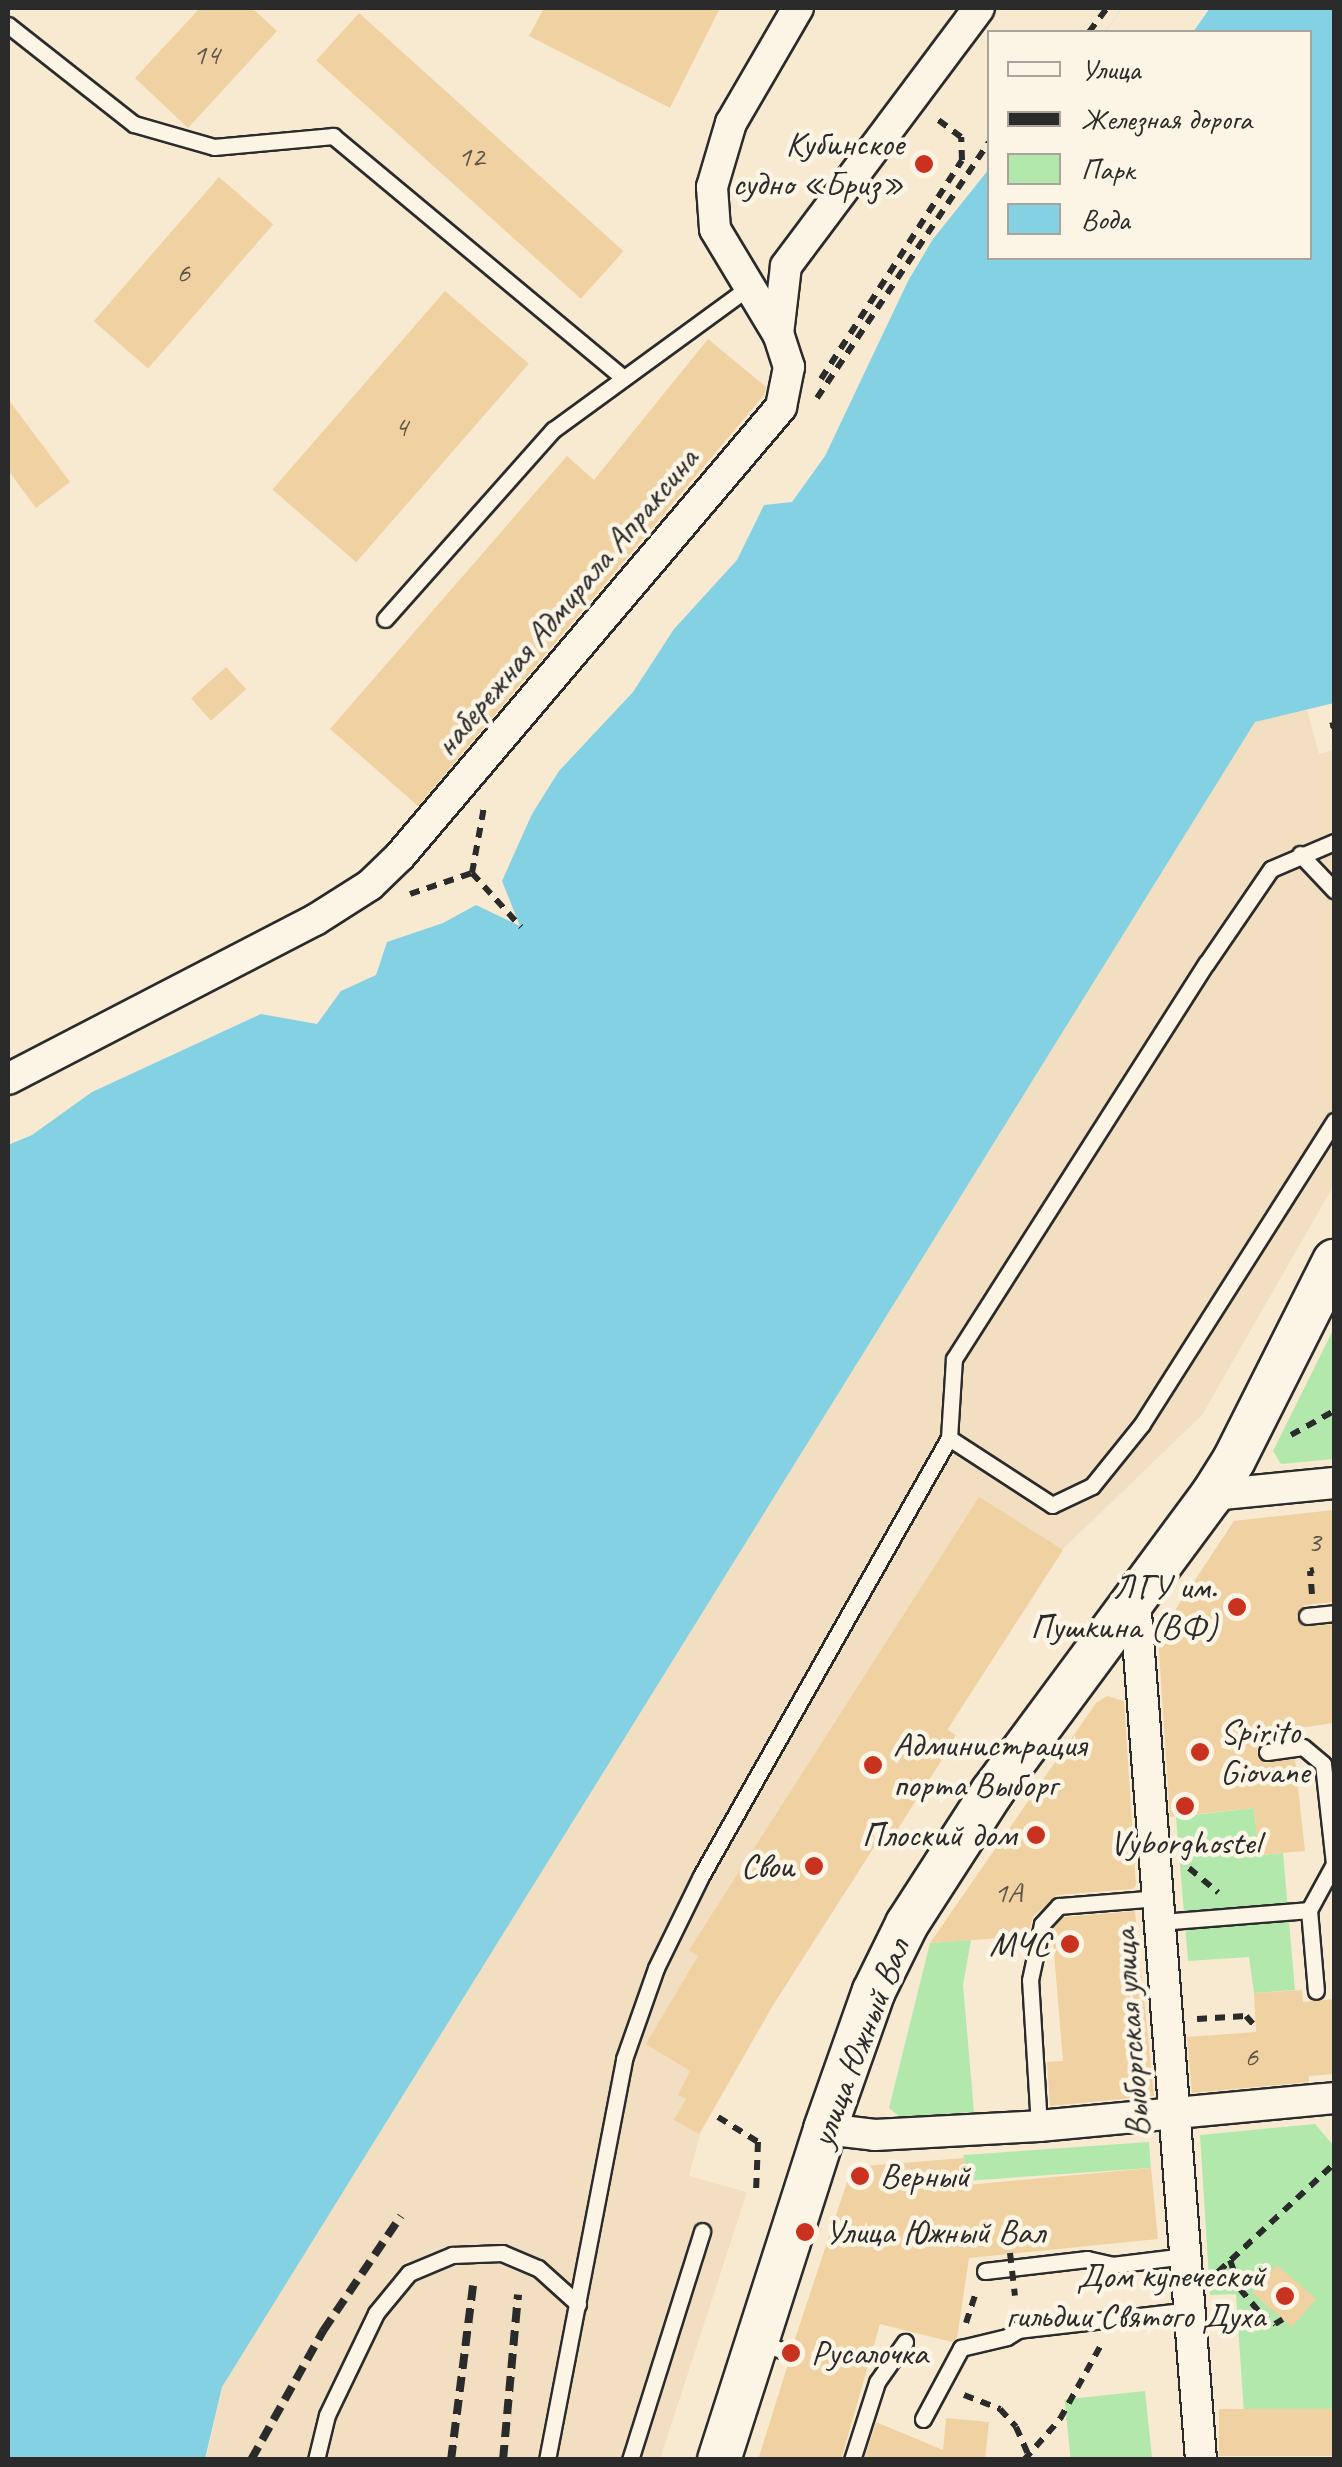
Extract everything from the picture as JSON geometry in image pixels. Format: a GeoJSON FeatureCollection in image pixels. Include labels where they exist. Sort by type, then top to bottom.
{"type":"FeatureCollection","features":[{"type":"Feature","properties":{"kind":"street"},"geometry":{"type":"LineString","coordinates":[[778,334],[715,229],[712,188],[731,124],[798,8]]}},
{"type":"Feature","properties":{"kind":"street","name":"набережная Адмирала Апраксина"},"geometry":{"type":"LineString","coordinates":[[8,1079],[315,920],[370,885],[390,866],[781,407],[789,367],[778,334],[786,266],[979,8]]}},
{"type":"Feature","properties":{"kind":"street","name":"улица Южный Вал"},"geometry":{"type":"LineString","coordinates":[[719,2460],[774,2347],[824,2129],[874,1991],[939,1867],[1212,1495],[1234,1460],[1334,1260]]}},
{"type":"Feature","properties":{"kind":"street"},"geometry":{"type":"LineString","coordinates":[[1212,1495],[1334,1483]]}},
{"type":"Feature","properties":{"kind":"street","name":"Выборгская улица"},"geometry":{"type":"LineString","coordinates":[[1134,1600],[1201,2460]]}},
{"type":"Feature","properties":{"kind":"street"},"geometry":{"type":"LineString","coordinates":[[824,2129],[875,2135],[1039,2126],[1334,2098]]}},
{"type":"Feature","properties":{"kind":"lane"},"geometry":{"type":"LineString","coordinates":[[8,25],[134,124],[214,146],[333,136],[623,378]]}},
{"type":"Feature","properties":{"kind":"lane"},"geometry":{"type":"LineString","coordinates":[[385,619],[553,430],[748,288]]}},
{"type":"Feature","properties":{"kind":"lane"},"geometry":{"type":"LineString","coordinates":[[548,2460],[624,2059],[656,1968],[701,1876],[949,1438],[954,1360],[1206,964],[1272,869],[1334,842]]}},
{"type":"Feature","properties":{"kind":"lane"},"geometry":{"type":"LineString","coordinates":[[1300,854],[1334,890]]}},
{"type":"Feature","properties":{"kind":"lane"},"geometry":{"type":"LineString","coordinates":[[949,1438],[1052,1505],[1092,1486],[1134,1436],[1334,1121]]}},
{"type":"Feature","properties":{"kind":"lane"},"geometry":{"type":"LineString","coordinates":[[1307,1616],[1334,1613]]}},
{"type":"Feature","properties":{"kind":"lane"},"geometry":{"type":"LineString","coordinates":[[1267,1752],[1304,1747],[1323,1764],[1334,1864],[1309,1910],[1316,1990]]}},
{"type":"Feature","properties":{"kind":"lane"},"geometry":{"type":"LineString","coordinates":[[1039,2126],[1030,1980],[1042,1924],[1059,1906],[1248,1914],[1309,1910]]}},
{"type":"Feature","properties":{"kind":"lane"},"geometry":{"type":"LineString","coordinates":[[630,2460],[702,2231]]}},
{"type":"Feature","properties":{"kind":"lane"},"geometry":{"type":"LineString","coordinates":[[316,2460],[326,2415],[376,2313],[409,2273],[452,2255],[502,2253],[538,2268],[578,2304]]}},
{"type":"Feature","properties":{"kind":"lane"},"geometry":{"type":"LineString","coordinates":[[985,2271],[1087,2259],[1112,2265],[1185,2256]]}},
{"type":"Feature","properties":{"kind":"lane"},"geometry":{"type":"LineString","coordinates":[[923,2419],[961,2348],[1007,2338],[1018,2330],[1190,2310]]}},
{"type":"Feature","properties":{"kind":"lane"},"geometry":{"type":"LineString","coordinates":[[852,2460],[870,2380],[905,2342]]}},
{"type":"Feature","properties":{"kind":"path"},"geometry":{"type":"LineString","coordinates":[[1090,30],[1107,8]]}},
{"type":"Feature","properties":{"kind":"path"},"geometry":{"type":"LineString","coordinates":[[921,108],[961,136],[962,160],[808,406],[987,146]]}},
{"type":"Feature","properties":{"kind":"path"},"geometry":{"type":"LineString","coordinates":[[472,873],[484,806]]}},
{"type":"Feature","properties":{"kind":"path"},"geometry":{"type":"LineString","coordinates":[[407,895],[472,873]]}},
{"type":"Feature","properties":{"kind":"path"},"geometry":{"type":"LineString","coordinates":[[472,873],[521,927]]}},
{"type":"Feature","properties":{"kind":"path"},"geometry":{"type":"LineString","coordinates":[[1286,1436],[1334,1411]]}},
{"type":"Feature","properties":{"kind":"path"},"geometry":{"type":"LineString","coordinates":[[1312,1592],[1310,1571],[1314,1570]]}},
{"type":"Feature","properties":{"kind":"path"},"geometry":{"type":"LineString","coordinates":[[1184,1864],[1248,1914]]}},
{"type":"Feature","properties":{"kind":"path"},"geometry":{"type":"LineString","coordinates":[[1186,2020],[1246,2016],[1256,2028]]}},
{"type":"Feature","properties":{"kind":"path"},"geometry":{"type":"LineString","coordinates":[[718,2117],[758,2142],[756,2191]]}},
{"type":"Feature","properties":{"kind":"path"},"geometry":{"type":"LineString","coordinates":[[1283,2319],[1276,2324],[1240,2289],[1213,2276],[1334,2164]]}},
{"type":"Feature","properties":{"kind":"path"},"geometry":{"type":"LineString","coordinates":[[1010,2253],[1015,2296]]}},
{"type":"Feature","properties":{"kind":"path"},"geometry":{"type":"LineString","coordinates":[[1230,2260],[1240,2289]]}},
{"type":"Feature","properties":{"kind":"path"},"geometry":{"type":"LineString","coordinates":[[938,2386],[1000,2408],[1016,2427],[1028,2457],[1060,2419],[1117,2318]]}},
{"type":"Feature","properties":{"kind":"shaded area"},"geometry":{"type":"Polygon","coordinates":[[[1307,710],[1319,754],[1334,750],[1334,1185],[1202,1415],[1062,1550],[948,1729],[957,1736],[884,1849],[876,1844],[773,2005],[700,2134],[689,2176],[747,2192],[660,2459],[206,2460],[222,2387],[1255,722],[1307,710]]]}},
{"type":"Feature","properties":{"kind":"green space"},"geometry":{"type":"Polygon","coordinates":[[[1334,1328],[1334,1459],[1281,1464],[1273,1451],[1334,1328]]]}},
{"type":"Feature","properties":{"kind":"green space"},"geometry":{"type":"Polygon","coordinates":[[[1254,1808],[1259,1855],[1283,1853],[1295,1990],[1254,1993],[1249,1957],[1188,1961],[1176,1817],[1254,1808]]]}},
{"type":"Feature","properties":{"kind":"green space"},"geometry":{"type":"Polygon","coordinates":[[[971,1940],[963,1985],[974,2112],[900,2117],[889,2108],[930,1943],[971,1940]]]}},
{"type":"Feature","properties":{"kind":"green space"},"geometry":{"type":"Polygon","coordinates":[[[1315,2124],[1334,2146],[1334,2409],[1244,2414],[1236,2294],[1210,2295],[1200,2135],[1315,2124]]]}},
{"type":"Feature","properties":{"kind":"green space"},"geometry":{"type":"Polygon","coordinates":[[[1149,2142],[1151,2168],[965,2181],[963,2155],[1149,2142]]]}},
{"type":"Feature","properties":{"kind":"green space"},"geometry":{"type":"Polygon","coordinates":[[[1145,2391],[1152,2459],[1071,2460],[1064,2399],[1145,2391]]]}},
{"type":"Feature","properties":{"kind":"water"},"geometry":{"type":"Polygon","coordinates":[[[1122,8],[1334,8],[1334,703],[1255,722],[222,2387],[205,2459],[8,2460],[8,1145],[32,1135],[92,1092],[261,1014],[317,1024],[341,991],[376,975],[387,942],[443,923],[476,905],[520,926],[502,881],[532,814],[559,771],[633,692],[674,629],[737,560],[764,505],[792,502],[825,456],[908,281],[933,239],[987,172],[987,260],[1312,260],[1312,30],[1106,30],[1122,8]]]}},
{"type":"Feature","properties":{"kind":"pier"},"geometry":{"type":"Polygon","coordinates":[[[1122,8],[1210,8],[1194,30],[1106,30],[1122,8]]]}},
{"type":"Feature","properties":{"kind":"building"},"geometry":{"type":"Polygon","coordinates":[[[200,8],[252,8],[277,31],[188,128],[135,78],[200,8]]]}},
{"type":"Feature","properties":{"kind":"building"},"geometry":{"type":"Polygon","coordinates":[[[544,8],[720,8],[670,108],[529,36],[544,8]]]}},
{"type":"Feature","properties":{"kind":"building"},"geometry":{"type":"Polygon","coordinates":[[[359,13],[624,251],[581,299],[316,61],[359,13]]]}},
{"type":"Feature","properties":{"kind":"building"},"geometry":{"type":"Polygon","coordinates":[[[219,177],[273,224],[148,368],[94,321],[219,177]]]}},
{"type":"Feature","properties":{"kind":"building"},"geometry":{"type":"Polygon","coordinates":[[[445,291],[529,364],[356,562],[272,489],[445,291]]]}},
{"type":"Feature","properties":{"kind":"building"},"geometry":{"type":"Polygon","coordinates":[[[708,339],[766,387],[764,395],[418,806],[330,729],[567,456],[594,480],[708,339]]]}},
{"type":"Feature","properties":{"kind":"building"},"geometry":{"type":"Polygon","coordinates":[[[8,399],[70,482],[36,508],[8,470],[8,399]]]}},
{"type":"Feature","properties":{"kind":"building"},"geometry":{"type":"Polygon","coordinates":[[[226,667],[246,689],[211,721],[191,698],[226,667]]]}},
{"type":"Feature","properties":{"kind":"building","name":"Администрация порта Выборг"},"geometry":{"type":"Polygon","coordinates":[[[979,1497],[1063,1550],[947,1730],[957,1736],[885,1849],[876,1844],[773,2005],[699,2134],[674,2120],[686,2099],[678,2095],[690,2071],[646,2044],[698,1956],[689,1950],[979,1497]]]}},
{"type":"Feature","properties":{"kind":"building"},"geometry":{"type":"Polygon","coordinates":[[[1334,1510],[1334,1602],[1305,1605],[1296,1616],[1303,1627],[1334,1624],[1334,1723],[1292,1729],[1293,1737],[1265,1741],[1257,1747],[1258,1758],[1264,1763],[1295,1759],[1305,1851],[1259,1855],[1254,1808],[1170,1817],[1158,1636],[1234,1521],[1334,1510]]]}},
{"type":"Feature","properties":{"kind":"building"},"geometry":{"type":"Polygon","coordinates":[[[1107,1696],[1124,1701],[1136,1885],[1133,1889],[1057,1895],[1033,1917],[1028,1936],[930,1943],[1096,1703],[1107,1696]]]}},
{"type":"Feature","properties":{"kind":"building"},"geometry":{"type":"Polygon","coordinates":[[[1135,1911],[1154,2096],[1050,2106],[1047,2062],[1063,2061],[1052,1929],[1064,1917],[1135,1911]]]}},
{"type":"Feature","properties":{"kind":"building"},"geometry":{"type":"Polygon","coordinates":[[[1302,1990],[1303,2002],[1334,1999],[1334,2074],[1309,2076],[1309,2082],[1192,2093],[1187,2037],[1256,2032],[1254,1993],[1302,1990]]]}},
{"type":"Feature","properties":{"kind":"building"},"geometry":{"type":"Polygon","coordinates":[[[964,2158],[967,2185],[1151,2168],[1158,2239],[969,2258],[957,2338],[952,2342],[880,2324],[841,2460],[758,2460],[788,2364],[802,2356],[794,2342],[852,2167],[964,2158]]]}},
{"type":"Feature","properties":{"kind":"building","name":"Дом купеческой гильдии Святого Духа"},"geometry":{"type":"Polygon","coordinates":[[[1277,2265],[1316,2299],[1292,2327],[1253,2293],[1277,2265]]]}},
{"type":"Feature","properties":{"kind":"building"},"geometry":{"type":"Polygon","coordinates":[[[1219,2409],[1334,2409],[1334,2456],[1219,2456],[1219,2409]]]}},
{"type":"Feature","properties":{"kind":"building"},"geometry":{"type":"Polygon","coordinates":[[[946,2418],[989,2422],[985,2460],[864,2460],[876,2422],[943,2450],[946,2418]]]}},
{"type":"Feature","properties":{"kind":"railway"},"geometry":{"type":"LineString","coordinates":[[251,2460],[323,2331],[401,2216]]}},
{"type":"Feature","properties":{"kind":"railway"},"geometry":{"type":"LineString","coordinates":[[451,2460],[473,2285]]}},
{"type":"Feature","properties":{"kind":"railway"},"geometry":{"type":"LineString","coordinates":[[503,2460],[518,2295]]}},
{"type":"Feature","properties":{"kind":"place","name":"Кубинское судно «Бриз»"},"geometry":{"type":"Point","coordinates":[924,164]}},
{"type":"Feature","properties":{"kind":"place","name":"ЛГУ им. Пушкина (ВФ)"},"geometry":{"type":"Point","coordinates":[1237,1607]}},
{"type":"Feature","properties":{"kind":"place","name":"Spirito Giovane"},"geometry":{"type":"Point","coordinates":[1200,1752]}},
{"type":"Feature","properties":{"kind":"place","name":"Администрация порта Выборг"},"geometry":{"type":"Point","coordinates":[873,1765]}},
{"type":"Feature","properties":{"kind":"place","name":"Vyborghostel"},"geometry":{"type":"Point","coordinates":[1185,1806]}},
{"type":"Feature","properties":{"kind":"place","name":"Плоский дом"},"geometry":{"type":"Point","coordinates":[1036,1835]}},
{"type":"Feature","properties":{"kind":"place","name":"Свои"},"geometry":{"type":"Point","coordinates":[814,1866]}},
{"type":"Feature","properties":{"kind":"place","name":"МЧС"},"geometry":{"type":"Point","coordinates":[1070,1944]}},
{"type":"Feature","properties":{"kind":"place","name":"Верный"},"geometry":{"type":"Point","coordinates":[860,2176]}},
{"type":"Feature","properties":{"kind":"place","name":"Улица Южный Вал"},"geometry":{"type":"Point","coordinates":[805,2232]}},
{"type":"Feature","properties":{"kind":"place","name":"Дом купеческой гильдии Святого Духа"},"geometry":{"type":"Point","coordinates":[1285,2296]}},
{"type":"Feature","properties":{"kind":"place","name":"Русалочка"},"geometry":{"type":"Point","coordinates":[791,2353]}}]}
